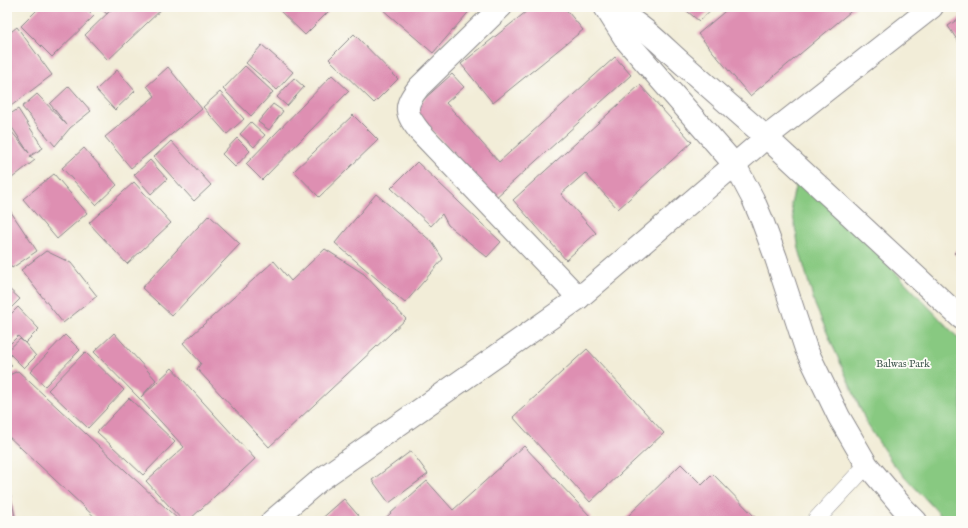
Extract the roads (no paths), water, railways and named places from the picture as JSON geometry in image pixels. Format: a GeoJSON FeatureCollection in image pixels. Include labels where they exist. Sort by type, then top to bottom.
{"type":"FeatureCollection","features":[{"type":"Feature","properties":{"kind":"street"},"geometry":{"type":"LineString","coordinates":[[501,7],[419,87],[410,99],[407,111],[412,122],[420,132],[579,298]]}},
{"type":"Feature","properties":{"kind":"street"},"geometry":{"type":"LineString","coordinates":[[272,521],[320,480],[579,298],[767,138],[932,7]]}},
{"type":"Feature","properties":{"kind":"street"},"geometry":{"type":"LineString","coordinates":[[606,8],[620,12],[635,23],[767,138],[961,318]]}},
{"type":"Feature","properties":{"kind":"street"},"geometry":{"type":"LineString","coordinates":[[606,8],[626,40],[735,165],[762,220],[806,349],[839,417],[867,465],[916,521]]}},
{"type":"Feature","properties":{"kind":"lane"},"geometry":{"type":"LineString","coordinates":[[815,521],[867,465]]}},
{"type":"Feature","properties":{"kind":"park label","name":"Balwas Park"},"geometry":{"type":"Point","coordinates":[903,363]}}]}
